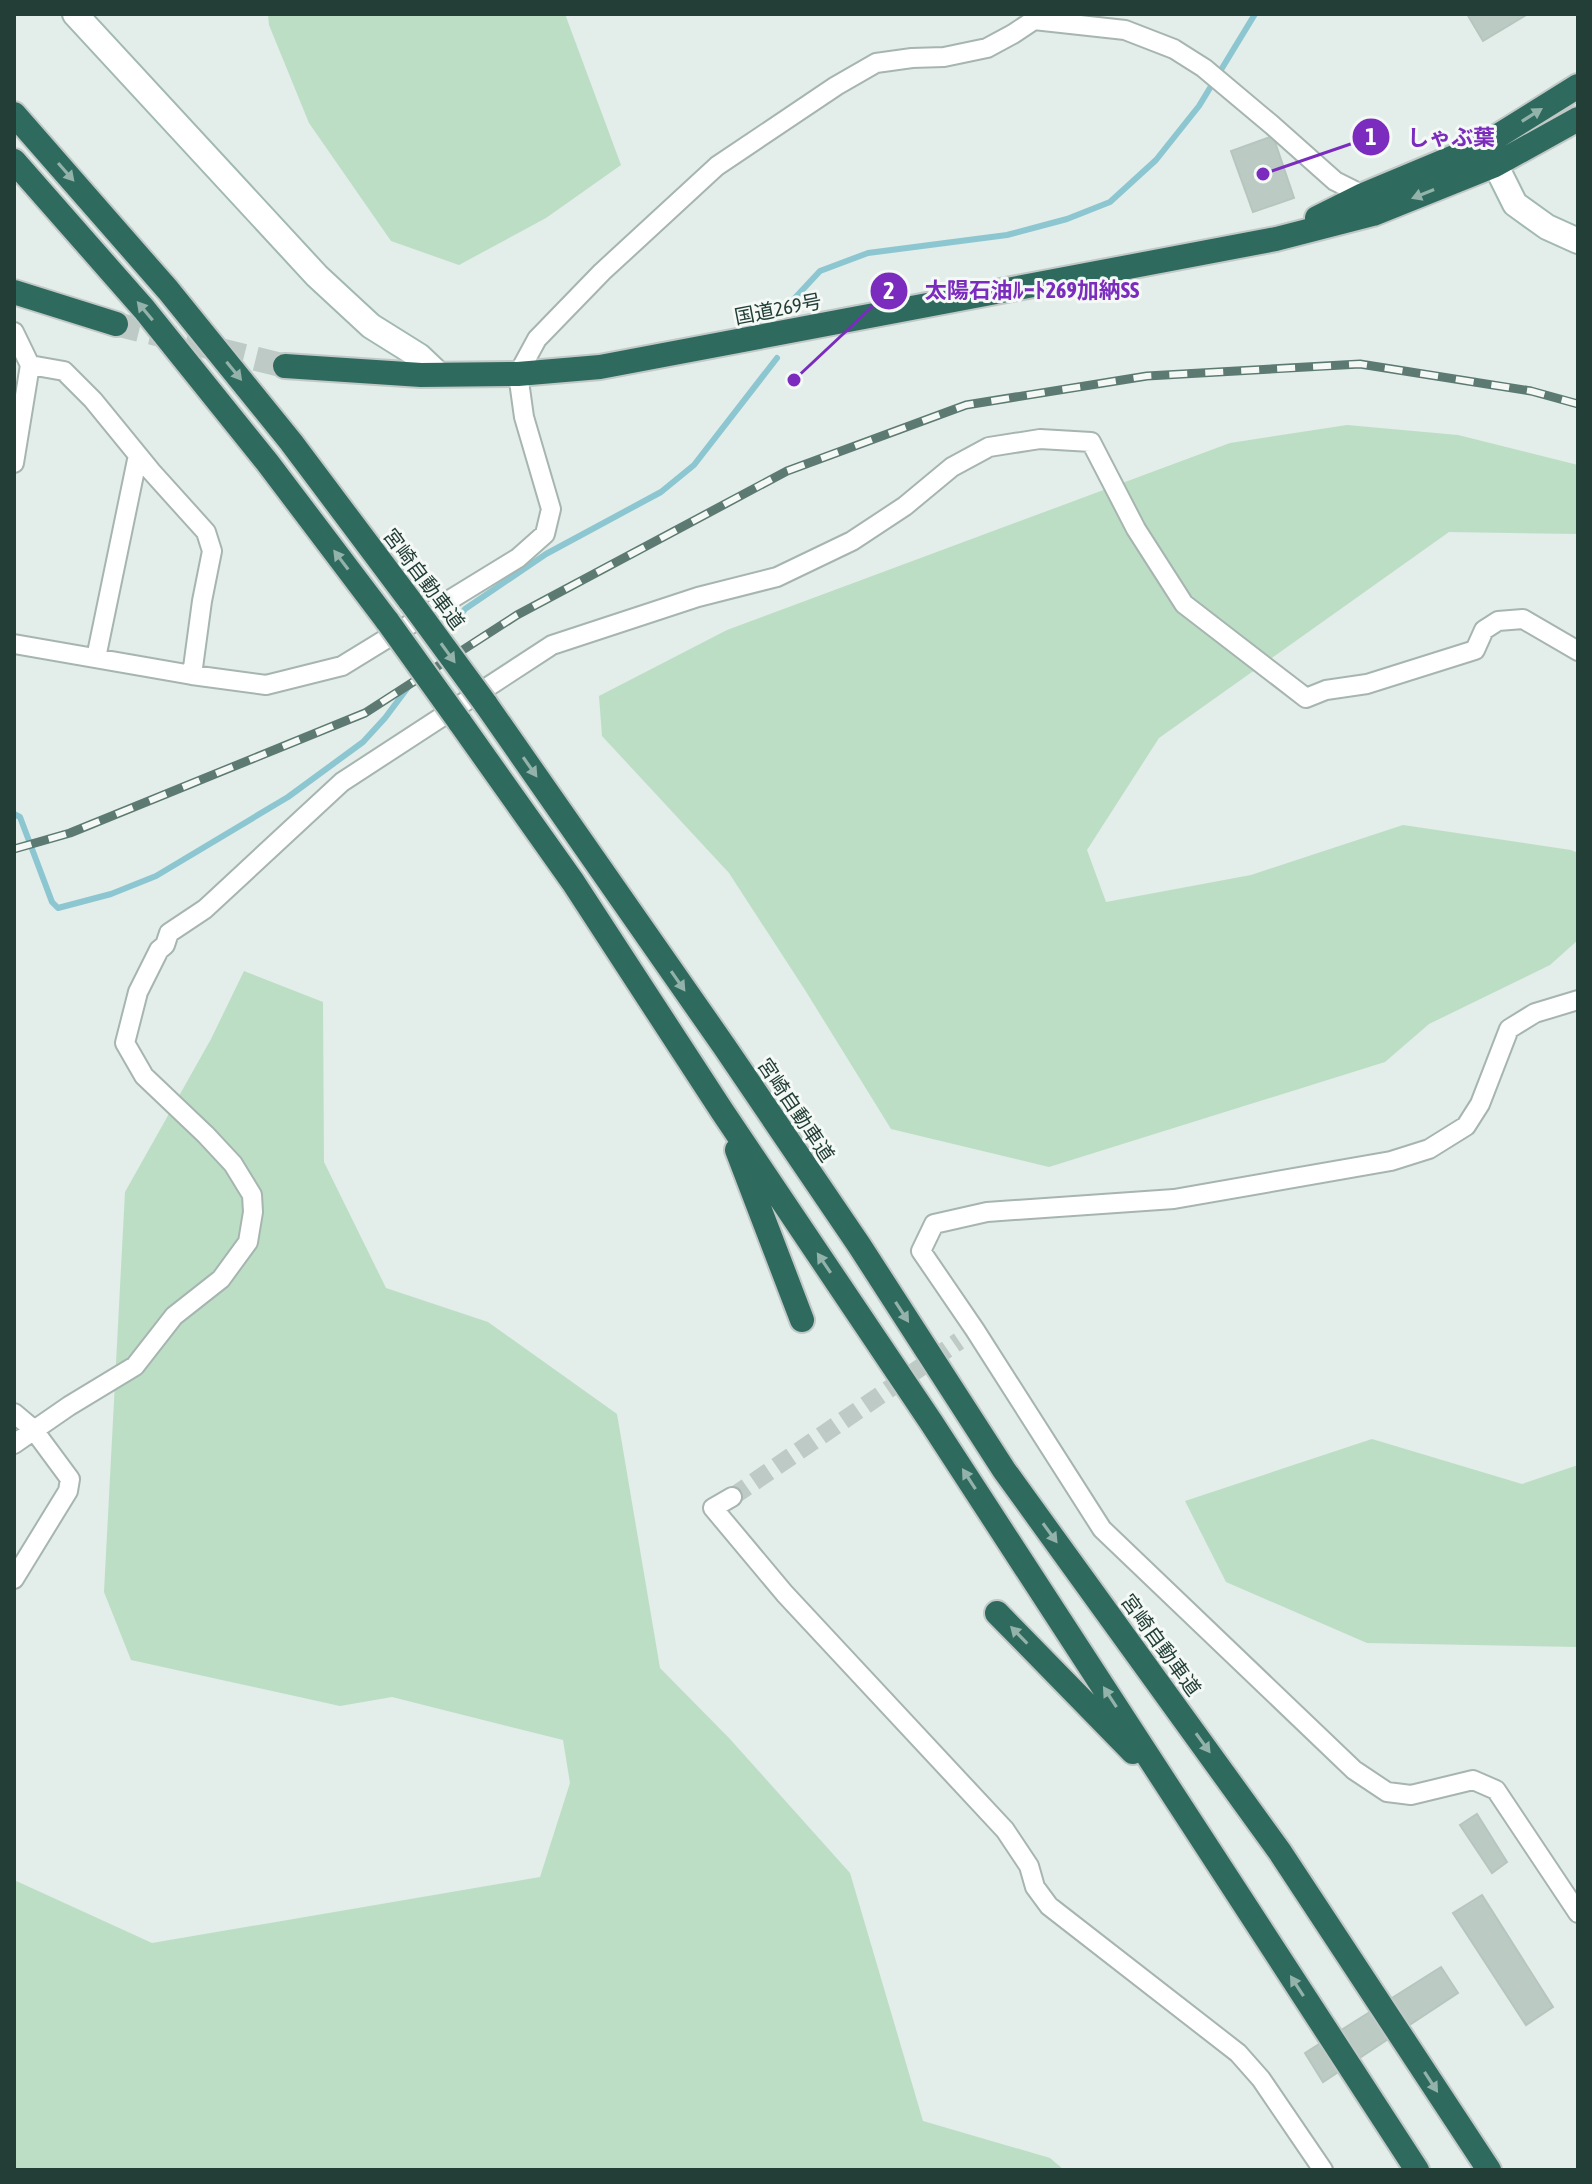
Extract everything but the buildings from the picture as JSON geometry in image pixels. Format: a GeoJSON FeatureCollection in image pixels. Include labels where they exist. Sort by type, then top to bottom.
{"type":"FeatureCollection","features":[{"type":"Feature","properties":{"kind":"highway"},"geometry":{"type":"LineString","coordinates":[[1490,154],[1578,86]]}},
{"type":"Feature","properties":{"kind":"highway","name":"宮崎自動車道"},"geometry":{"type":"LineString","coordinates":[[14,114],[168,290],[291,442],[485,703],[842,1220],[1004,1470],[1280,1852],[1489,2170]]}},
{"type":"Feature","properties":{"kind":"highway"},"geometry":{"type":"LineString","coordinates":[[1490,154],[1578,119]]}},
{"type":"Feature","properties":{"kind":"highway","name":"国道269号"},"geometry":{"type":"LineString","coordinates":[[285,366],[421,375],[518,374],[600,367],[1276,239],[1490,154]]}},
{"type":"Feature","properties":{"kind":"highway"},"geometry":{"type":"LineString","coordinates":[[14,161],[153,321],[267,462],[388,622],[573,882],[931,1422],[1417,2170]]}},
{"type":"Feature","properties":{"kind":"highway"},"geometry":{"type":"LineString","coordinates":[[14,292],[116,324]]}},
{"type":"Feature","properties":{"kind":"highway"},"geometry":{"type":"LineString","coordinates":[[722,1111],[802,1320]]}},
{"type":"Feature","properties":{"kind":"highway"},"geometry":{"type":"LineString","coordinates":[[997,1613],[1171,1790]]}},
{"type":"Feature","properties":{"kind":"street"},"geometry":{"type":"LineString","coordinates":[[75,14],[317,276],[371,326],[419,356],[438,374]]}},
{"type":"Feature","properties":{"kind":"street"},"geometry":{"type":"LineString","coordinates":[[14,644],[266,685],[342,666],[518,558],[545,534],[551,509],[524,417],[518,374],[537,339],[602,272],[717,166],[836,86],[876,63],[944,57],[987,48],[1035,17],[1125,30],[1174,49],[1204,68],[1335,181],[1368,205]]}},
{"type":"Feature","properties":{"kind":"street"},"geometry":{"type":"LineString","coordinates":[[1490,154],[1515,204],[1547,227],[1578,241]]}},
{"type":"Feature","properties":{"kind":"street"},"geometry":{"type":"LineString","coordinates":[[14,332],[30,365],[14,463]]}},
{"type":"Feature","properties":{"kind":"street"},"geometry":{"type":"LineString","coordinates":[[30,365],[64,371],[93,400],[206,532],[212,551],[192,675]]}},
{"type":"Feature","properties":{"kind":"street"},"geometry":{"type":"LineString","coordinates":[[14,1444],[135,1366],[174,1316],[221,1279],[248,1242],[253,1212],[252,1195],[233,1164],[144,1076],[125,1043],[138,992],[169,933],[205,909],[342,782],[552,645],[698,597],[777,577],[852,541],[905,506],[952,467],[989,447],[1040,439],[1091,442],[1136,529],[1184,604],[1306,698],[1326,690],[1367,684],[1475,650],[1484,630],[1498,621],[1523,619],[1578,651]]}},
{"type":"Feature","properties":{"kind":"street"},"geometry":{"type":"LineString","coordinates":[[96,658],[138,455]]}},
{"type":"Feature","properties":{"kind":"street"},"geometry":{"type":"LineString","coordinates":[[1578,1000],[1535,1013],[1509,1029],[1480,1104],[1466,1126],[1429,1149],[1391,1161],[1174,1199],[987,1212],[934,1224],[921,1251],[1102,1529],[1354,1770],[1387,1792],[1411,1795],[1473,1780],[1496,1790],[1578,1913]]}},
{"type":"Feature","properties":{"kind":"street"},"geometry":{"type":"LineString","coordinates":[[959,1341],[975,1330]]}},
{"type":"Feature","properties":{"kind":"street"},"geometry":{"type":"LineString","coordinates":[[14,1413],[33,1429],[70,1479],[68,1491],[14,1579]]}},
{"type":"Feature","properties":{"kind":"street"},"geometry":{"type":"LineString","coordinates":[[732,1497],[713,1508],[785,1594],[1005,1830],[1029,1866],[1035,1887],[1049,1906],[1238,2053],[1261,2079],[1323,2170]]}},
{"type":"Feature","properties":{"kind":"green space"},"geometry":{"type":"Polygon","coordinates":[[[268,14],[565,14],[621,165],[546,218],[459,265],[391,241],[309,123],[269,25],[268,14]]]}},
{"type":"Feature","properties":{"kind":"green space"},"geometry":{"type":"Polygon","coordinates":[[[1347,425],[1458,435],[1578,465],[1578,534],[1449,532],[1159,738],[1087,850],[1106,902],[1251,875],[1403,825],[1578,853],[1578,940],[1550,965],[1429,1024],[1385,1062],[1049,1167],[891,1129],[729,873],[602,736],[599,696],[727,630],[1230,443],[1347,425]]]}},
{"type":"Feature","properties":{"kind":"green space"},"geometry":{"type":"Polygon","coordinates":[[[244,971],[323,1002],[324,1162],[386,1288],[488,1322],[617,1414],[660,1668],[729,1738],[850,1873],[923,2121],[1050,2158],[1064,2170],[14,2170],[14,1880],[152,1943],[540,1877],[570,1783],[563,1740],[392,1697],[340,1706],[131,1660],[104,1592],[125,1192],[211,1039],[244,971]]]}},
{"type":"Feature","properties":{"kind":"green space"},"geometry":{"type":"Polygon","coordinates":[[[1372,1439],[1522,1484],[1578,1465],[1578,1647],[1367,1643],[1226,1582],[1185,1501],[1372,1439]]]}},
{"type":"Feature","properties":{"kind":"waterway"},"geometry":{"type":"LineString","coordinates":[[793,300],[820,271],[868,253],[1007,235],[1067,219],[1110,202],[1156,160],[1199,106],[1255,14]]}},
{"type":"Feature","properties":{"kind":"waterway"},"geometry":{"type":"LineString","coordinates":[[443,639],[465,609],[546,554],[661,492],[694,465],[777,358]]}},
{"type":"Feature","properties":{"kind":"waterway"},"geometry":{"type":"LineString","coordinates":[[14,814],[20,817],[52,902],[58,908],[111,894],[156,876],[288,797],[363,742],[418,674]]}},
{"type":"Feature","properties":{"kind":"tunnel"},"geometry":{"type":"LineString","coordinates":[[116,324],[285,366]]}},
{"type":"Feature","properties":{"kind":"tunnel"},"geometry":{"type":"LineString","coordinates":[[732,1497],[959,1341]]}},
{"type":"Feature","properties":{"kind":"railway"},"geometry":{"type":"LineString","coordinates":[[14,849],[70,833],[365,713],[517,615],[787,471],[966,405],[1147,376],[1360,364],[1531,391],[1578,404]]}},
{"type":"Feature","properties":{"kind":"place","name":"しゃぶ葉"},"geometry":{"type":"Point","coordinates":[1263,174]}},
{"type":"Feature","properties":{"kind":"place","name":"太陽石油ﾙｰﾄ269加納SS"},"geometry":{"type":"Point","coordinates":[794,380]}}]}
